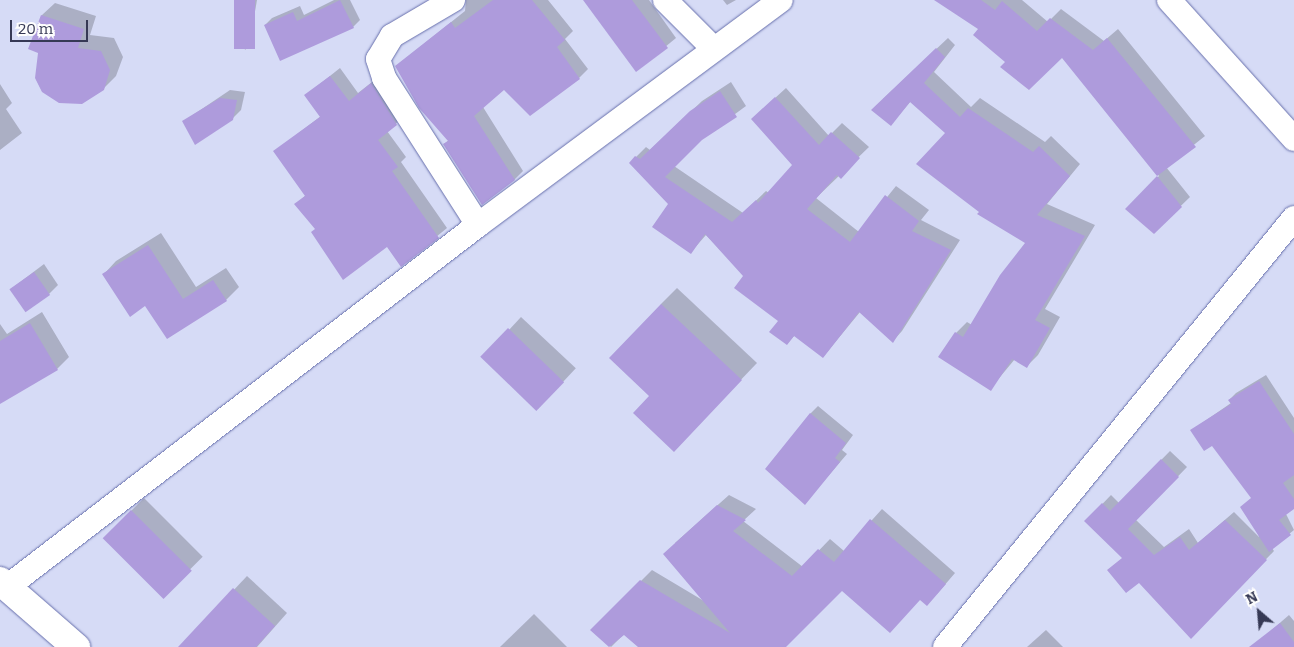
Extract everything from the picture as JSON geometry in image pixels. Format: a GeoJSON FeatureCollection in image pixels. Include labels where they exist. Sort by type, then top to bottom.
{"type":"FeatureCollection","features":[{"type":"Feature","properties":{"kind":"street"},"geometry":{"type":"LineString","coordinates":[[453,0],[392,36],[378,59],[384,78],[478,225]]}},
{"type":"Feature","properties":{"kind":"street"},"geometry":{"type":"LineString","coordinates":[[665,0],[714,49]]}},
{"type":"Feature","properties":{"kind":"street"},"geometry":{"type":"LineString","coordinates":[[76,647],[4,584],[478,225],[781,0]]}},
{"type":"Feature","properties":{"kind":"street"},"geometry":{"type":"LineString","coordinates":[[1169,0],[1294,139]]}},
{"type":"Feature","properties":{"kind":"street"},"geometry":{"type":"LineString","coordinates":[[945,647],[1294,218]]}},
{"type":"Feature","properties":{"kind":"building"},"geometry":{"type":"Polygon","coordinates":[[[234,0],[255,0],[255,49],[234,49],[234,0]]]}},
{"type":"Feature","properties":{"kind":"building"},"geometry":{"type":"Polygon","coordinates":[[[340,0],[354,28],[280,61],[264,25],[293,12],[297,21],[340,0]]]}},
{"type":"Feature","properties":{"kind":"building"},"geometry":{"type":"Polygon","coordinates":[[[493,0],[532,0],[565,40],[557,47],[580,79],[530,116],[504,90],[474,116],[515,180],[482,205],[443,144],[448,141],[419,108],[395,66],[451,22],[455,28],[493,0]]]}},
{"type":"Feature","properties":{"kind":"building"},"geometry":{"type":"Polygon","coordinates":[[[583,0],[632,0],[668,48],[636,72],[583,0]]]}},
{"type":"Feature","properties":{"kind":"building"},"geometry":{"type":"Polygon","coordinates":[[[934,0],[981,0],[995,10],[1002,1],[1037,31],[1050,18],[1093,50],[1107,38],[1196,147],[1157,176],[1062,58],[1029,90],[1000,67],[1005,62],[973,35],[978,29],[934,0]]]}},
{"type":"Feature","properties":{"kind":"building"},"geometry":{"type":"Polygon","coordinates":[[[41,15],[84,29],[78,48],[101,51],[110,70],[104,90],[82,104],[59,103],[42,92],[35,78],[38,53],[28,49],[41,15]]]}},
{"type":"Feature","properties":{"kind":"building"},"geometry":{"type":"Polygon","coordinates":[[[936,48],[945,57],[924,83],[960,117],[968,108],[1033,152],[1039,146],[1070,176],[1037,215],[1085,236],[1035,320],[1050,328],[1027,368],[1012,359],[991,391],[938,357],[955,332],[963,337],[1000,275],[1025,243],[977,214],[979,212],[916,164],[945,133],[910,102],[891,126],[871,110],[936,48]]]}},
{"type":"Feature","properties":{"kind":"building"},"geometry":{"type":"Polygon","coordinates":[[[330,76],[349,101],[371,83],[397,125],[378,140],[398,167],[392,171],[439,238],[401,267],[387,247],[343,280],[311,232],[315,229],[294,204],[305,196],[273,151],[320,117],[304,95],[330,76]]]}},
{"type":"Feature","properties":{"kind":"building"},"geometry":{"type":"Polygon","coordinates":[[[720,91],[737,117],[702,140],[665,177],[732,222],[756,200],[758,203],[792,165],[751,119],[775,97],[819,145],[831,132],[860,158],[841,179],[837,175],[807,209],[850,242],[885,195],[919,221],[912,231],[951,250],[893,343],[859,312],[823,358],[794,336],[787,345],[769,332],[778,321],[734,288],[743,276],[705,234],[691,254],[652,227],[668,204],[629,163],[635,156],[640,159],[690,111],[720,91]]]}},
{"type":"Feature","properties":{"kind":"building"},"geometry":{"type":"Polygon","coordinates":[[[220,98],[237,100],[233,120],[195,145],[182,121],[220,98]]]}},
{"type":"Feature","properties":{"kind":"building"},"geometry":{"type":"Polygon","coordinates":[[[1157,176],[1182,207],[1154,234],[1125,209],[1157,176]]]}},
{"type":"Feature","properties":{"kind":"building"},"geometry":{"type":"Polygon","coordinates":[[[148,245],[183,299],[213,280],[227,301],[167,339],[145,306],[130,317],[102,274],[148,245]]]}},
{"type":"Feature","properties":{"kind":"building"},"geometry":{"type":"Polygon","coordinates":[[[34,272],[50,295],[25,312],[9,289],[34,272]]]}},
{"type":"Feature","properties":{"kind":"building"},"geometry":{"type":"Polygon","coordinates":[[[661,304],[742,380],[674,452],[633,413],[649,396],[609,358],[661,304]]]}},
{"type":"Feature","properties":{"kind":"building"},"geometry":{"type":"Polygon","coordinates":[[[30,323],[58,370],[0,404],[0,341],[30,323]]]}},
{"type":"Feature","properties":{"kind":"building"},"geometry":{"type":"Polygon","coordinates":[[[508,328],[564,382],[536,411],[480,357],[508,328]]]}},
{"type":"Feature","properties":{"kind":"building"},"geometry":{"type":"Polygon","coordinates":[[[1259,381],[1294,434],[1294,475],[1283,483],[1294,499],[1294,509],[1279,520],[1291,535],[1269,552],[1240,507],[1251,498],[1212,446],[1204,451],[1190,430],[1231,404],[1228,400],[1259,381]]]}},
{"type":"Feature","properties":{"kind":"building"},"geometry":{"type":"Polygon","coordinates":[[[810,413],[846,443],[835,458],[840,462],[805,505],[765,469],[810,413]]]}},
{"type":"Feature","properties":{"kind":"building"},"geometry":{"type":"Polygon","coordinates":[[[1161,459],[1179,477],[1128,529],[1154,555],[1180,537],[1189,550],[1225,520],[1267,560],[1191,639],[1139,583],[1126,593],[1107,570],[1122,558],[1084,521],[1102,503],[1110,511],[1161,459]]]}},
{"type":"Feature","properties":{"kind":"building"},"geometry":{"type":"Polygon","coordinates":[[[717,505],[746,520],[733,531],[792,576],[818,549],[834,562],[870,519],[946,584],[927,606],[920,600],[890,633],[842,591],[786,647],[638,647],[624,635],[609,647],[590,630],[640,580],[730,633],[663,554],[717,505]]]}},
{"type":"Feature","properties":{"kind":"building"},"geometry":{"type":"Polygon","coordinates":[[[131,510],[192,571],[164,599],[103,538],[131,510]]]}},
{"type":"Feature","properties":{"kind":"building"},"geometry":{"type":"Polygon","coordinates":[[[233,588],[275,626],[256,647],[178,647],[233,588]]]}},
{"type":"Feature","properties":{"kind":"building"},"geometry":{"type":"Polygon","coordinates":[[[1280,623],[1294,642],[1294,647],[1249,647],[1280,623]]]}}]}
